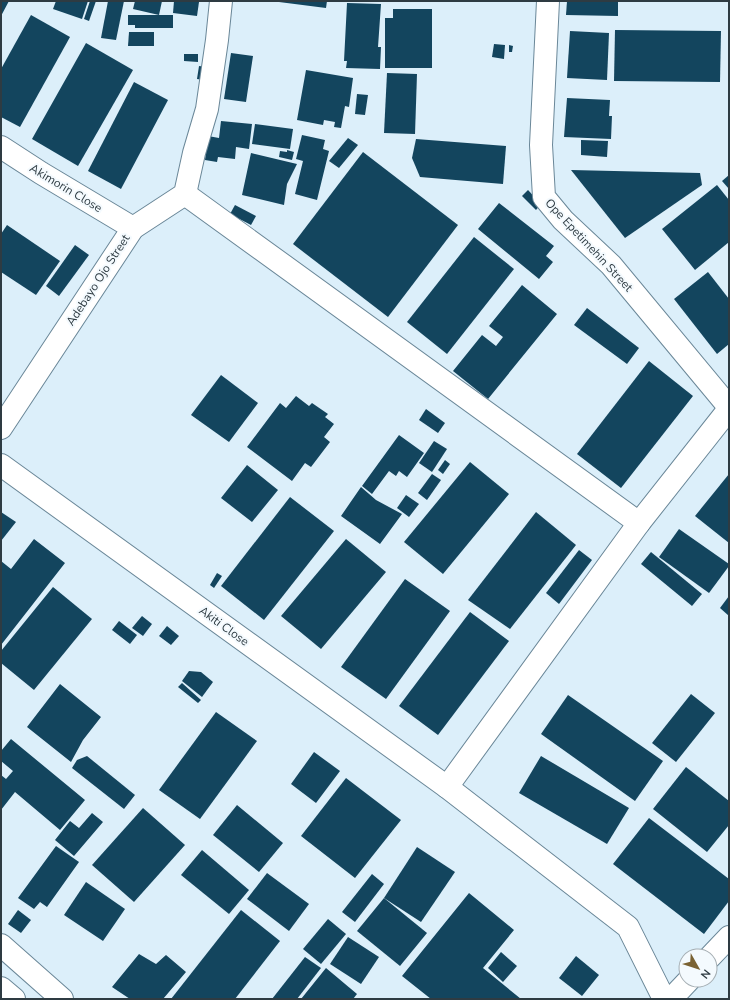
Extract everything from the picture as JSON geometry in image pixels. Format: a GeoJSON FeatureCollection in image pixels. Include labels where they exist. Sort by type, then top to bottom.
{"type":"FeatureCollection","features":[{"type":"Feature","properties":{"kind":"street"},"geometry":{"type":"LineString","coordinates":[[221,1],[207,109],[194,153],[185,194],[639,524]]}},
{"type":"Feature","properties":{"kind":"street","name":"Ope Epetimehin Street"},"geometry":{"type":"LineString","coordinates":[[548,1],[541,145],[544,197],[563,220],[612,265],[729,408]]}},
{"type":"Feature","properties":{"kind":"street","name":"Akimorin Close"},"geometry":{"type":"LineString","coordinates":[[1,147],[132,228]]}},
{"type":"Feature","properties":{"kind":"street","name":"Adebayo Ojo Street"},"geometry":{"type":"LineString","coordinates":[[1,428],[132,228],[185,194]]}},
{"type":"Feature","properties":{"kind":"street"},"geometry":{"type":"LineString","coordinates":[[447,787],[639,524],[729,408]]}},
{"type":"Feature","properties":{"kind":"street","name":"Akiti Close"},"geometry":{"type":"LineString","coordinates":[[1,465],[447,787],[628,926],[664,999]]}},
{"type":"Feature","properties":{"kind":"street"},"geometry":{"type":"LineString","coordinates":[[718,949],[729,937]]}},
{"type":"Feature","properties":{"kind":"street"},"geometry":{"type":"LineString","coordinates":[[1,945],[62,999]]}},
{"type":"Feature","properties":{"kind":"street"},"geometry":{"type":"LineString","coordinates":[[1,988],[14,999]]}},
{"type":"Feature","properties":{"kind":"street"},"geometry":{"type":"LineString","coordinates":[[671,999],[681,988]]}},
{"type":"Feature","properties":{"kind":"building"},"geometry":{"type":"Polygon","coordinates":[[[1,1],[9,1],[1,16],[1,1]]]}},
{"type":"Feature","properties":{"kind":"building"},"geometry":{"type":"Polygon","coordinates":[[[56,1],[88,1],[82,19],[53,9],[56,1]]]}},
{"type":"Feature","properties":{"kind":"building"},"geometry":{"type":"Polygon","coordinates":[[[90,1],[96,1],[89,21],[84,19],[90,1]]]}},
{"type":"Feature","properties":{"kind":"building"},"geometry":{"type":"Polygon","coordinates":[[[108,1],[124,1],[116,40],[101,38],[108,1]]]}},
{"type":"Feature","properties":{"kind":"building"},"geometry":{"type":"Polygon","coordinates":[[[135,1],[162,1],[159,15],[133,9],[135,1]]]}},
{"type":"Feature","properties":{"kind":"building"},"geometry":{"type":"Polygon","coordinates":[[[174,1],[199,2],[197,16],[173,13],[174,1]]]}},
{"type":"Feature","properties":{"kind":"building"},"geometry":{"type":"Polygon","coordinates":[[[279,1],[327,1],[326,8],[279,1]]]}},
{"type":"Feature","properties":{"kind":"building"},"geometry":{"type":"Polygon","coordinates":[[[567,1],[618,1],[618,16],[566,15],[567,1]]]}},
{"type":"Feature","properties":{"kind":"building"},"geometry":{"type":"Polygon","coordinates":[[[347,3],[381,4],[378,47],[381,47],[380,69],[346,68],[347,61],[344,61],[347,3]]]}},
{"type":"Feature","properties":{"kind":"building"},"geometry":{"type":"Polygon","coordinates":[[[393,9],[432,9],[432,68],[385,68],[385,18],[393,18],[393,9]]]}},
{"type":"Feature","properties":{"kind":"building"},"geometry":{"type":"Polygon","coordinates":[[[31,15],[70,37],[20,127],[1,117],[1,69],[31,15]]]}},
{"type":"Feature","properties":{"kind":"building"},"geometry":{"type":"Polygon","coordinates":[[[128,15],[173,15],[173,28],[135,28],[135,25],[128,25],[128,15]]]}},
{"type":"Feature","properties":{"kind":"building"},"geometry":{"type":"Polygon","coordinates":[[[615,30],[721,31],[720,82],[614,81],[615,30]]]}},
{"type":"Feature","properties":{"kind":"building"},"geometry":{"type":"Polygon","coordinates":[[[570,31],[609,33],[607,80],[567,78],[570,31]]]}},
{"type":"Feature","properties":{"kind":"building"},"geometry":{"type":"Polygon","coordinates":[[[129,32],[154,32],[154,46],[128,46],[129,32]]]}},
{"type":"Feature","properties":{"kind":"building"},"geometry":{"type":"Polygon","coordinates":[[[86,43],[133,70],[78,166],[32,139],[86,43]]]}},
{"type":"Feature","properties":{"kind":"building"},"geometry":{"type":"Polygon","coordinates":[[[494,44],[505,45],[504,59],[492,57],[494,44]]]}},
{"type":"Feature","properties":{"kind":"building"},"geometry":{"type":"Polygon","coordinates":[[[509,45],[513,46],[512,52],[509,52],[509,45]]]}},
{"type":"Feature","properties":{"kind":"building"},"geometry":{"type":"Polygon","coordinates":[[[231,53],[253,56],[246,102],[224,99],[231,53]]]}},
{"type":"Feature","properties":{"kind":"building"},"geometry":{"type":"Polygon","coordinates":[[[184,54],[198,54],[198,62],[184,61],[184,54]]]}},
{"type":"Feature","properties":{"kind":"building"},"geometry":{"type":"Polygon","coordinates":[[[199,66],[206,67],[204,80],[197,79],[199,66]]]}},
{"type":"Feature","properties":{"kind":"building"},"geometry":{"type":"Polygon","coordinates":[[[306,70],[353,78],[349,107],[345,106],[341,128],[334,127],[335,122],[324,120],[323,125],[297,120],[306,70]]]}},
{"type":"Feature","properties":{"kind":"building"},"geometry":{"type":"Polygon","coordinates":[[[387,73],[417,74],[415,134],[384,133],[387,73]]]}},
{"type":"Feature","properties":{"kind":"building"},"geometry":{"type":"Polygon","coordinates":[[[134,82],[168,100],[121,189],[88,171],[134,82]]]}},
{"type":"Feature","properties":{"kind":"building"},"geometry":{"type":"Polygon","coordinates":[[[357,94],[368,95],[365,115],[355,114],[357,94]]]}},
{"type":"Feature","properties":{"kind":"building"},"geometry":{"type":"Polygon","coordinates":[[[567,98],[610,100],[609,116],[612,116],[611,139],[564,137],[567,98]]]}},
{"type":"Feature","properties":{"kind":"building"},"geometry":{"type":"Polygon","coordinates":[[[221,121],[252,124],[249,149],[236,147],[235,159],[218,157],[217,162],[205,160],[208,136],[219,138],[221,121]]]}},
{"type":"Feature","properties":{"kind":"building"},"geometry":{"type":"Polygon","coordinates":[[[255,124],[293,129],[290,149],[252,144],[255,124]]]}},
{"type":"Feature","properties":{"kind":"building"},"geometry":{"type":"Polygon","coordinates":[[[302,135],[325,140],[323,149],[329,151],[317,200],[295,194],[303,161],[296,159],[302,135]]]}},
{"type":"Feature","properties":{"kind":"building"},"geometry":{"type":"Polygon","coordinates":[[[348,138],[358,145],[339,168],[329,161],[348,138]]]}},
{"type":"Feature","properties":{"kind":"building"},"geometry":{"type":"Polygon","coordinates":[[[416,139],[506,146],[503,184],[420,177],[412,158],[416,139]]]}},
{"type":"Feature","properties":{"kind":"building"},"geometry":{"type":"Polygon","coordinates":[[[581,140],[608,141],[607,157],[581,155],[581,140]]]}},
{"type":"Feature","properties":{"kind":"building"},"geometry":{"type":"Polygon","coordinates":[[[287,150],[294,152],[292,160],[279,157],[280,151],[287,152],[287,150]]]}},
{"type":"Feature","properties":{"kind":"building"},"geometry":{"type":"Polygon","coordinates":[[[363,152],[458,225],[388,317],[293,244],[363,152]]]}},
{"type":"Feature","properties":{"kind":"building"},"geometry":{"type":"Polygon","coordinates":[[[251,153],[297,164],[287,184],[284,205],[242,195],[251,153]]]}},
{"type":"Feature","properties":{"kind":"building"},"geometry":{"type":"Polygon","coordinates":[[[571,170],[700,173],[702,185],[625,238],[571,170]]]}},
{"type":"Feature","properties":{"kind":"building"},"geometry":{"type":"Polygon","coordinates":[[[729,175],[729,189],[722,181],[729,175]]]}},
{"type":"Feature","properties":{"kind":"building"},"geometry":{"type":"Polygon","coordinates":[[[717,185],[729,200],[729,242],[695,270],[662,229],[717,185]]]}},
{"type":"Feature","properties":{"kind":"building"},"geometry":{"type":"Polygon","coordinates":[[[528,190],[541,204],[536,210],[522,196],[528,190]]]}},
{"type":"Feature","properties":{"kind":"building"},"geometry":{"type":"Polygon","coordinates":[[[499,203],[554,246],[546,256],[553,262],[539,279],[478,229],[499,203]]]}},
{"type":"Feature","properties":{"kind":"building"},"geometry":{"type":"Polygon","coordinates":[[[235,205],[256,216],[251,225],[230,214],[235,205]]]}},
{"type":"Feature","properties":{"kind":"building"},"geometry":{"type":"Polygon","coordinates":[[[7,225],[60,261],[36,295],[1,272],[1,234],[7,225]]]}},
{"type":"Feature","properties":{"kind":"building"},"geometry":{"type":"Polygon","coordinates":[[[474,237],[514,269],[447,354],[407,322],[474,237]]]}},
{"type":"Feature","properties":{"kind":"building"},"geometry":{"type":"Polygon","coordinates":[[[75,245],[89,255],[59,296],[46,286],[75,245]]]}},
{"type":"Feature","properties":{"kind":"building"},"geometry":{"type":"Polygon","coordinates":[[[708,272],[729,299],[729,344],[717,354],[674,299],[708,272]]]}},
{"type":"Feature","properties":{"kind":"building"},"geometry":{"type":"Polygon","coordinates":[[[522,285],[557,314],[488,399],[453,371],[482,335],[496,346],[503,337],[489,326],[522,285]]]}},
{"type":"Feature","properties":{"kind":"building"},"geometry":{"type":"Polygon","coordinates":[[[587,308],[639,348],[627,364],[574,325],[587,308]]]}},
{"type":"Feature","properties":{"kind":"building"},"geometry":{"type":"Polygon","coordinates":[[[649,361],[693,396],[621,488],[577,454],[649,361]]]}},
{"type":"Feature","properties":{"kind":"building"},"geometry":{"type":"Polygon","coordinates":[[[221,375],[258,403],[229,442],[191,415],[221,375]]]}},
{"type":"Feature","properties":{"kind":"building"},"geometry":{"type":"Polygon","coordinates":[[[296,396],[309,406],[312,403],[328,414],[325,417],[334,424],[324,437],[330,442],[311,467],[305,463],[292,481],[247,447],[280,403],[286,408],[296,396]]]}},
{"type":"Feature","properties":{"kind":"building"},"geometry":{"type":"Polygon","coordinates":[[[426,409],[445,423],[438,433],[419,420],[426,409]]]}},
{"type":"Feature","properties":{"kind":"building"},"geometry":{"type":"Polygon","coordinates":[[[399,435],[424,453],[407,477],[399,471],[396,476],[389,471],[372,494],[362,486],[399,435]]]}},
{"type":"Feature","properties":{"kind":"building"},"geometry":{"type":"Polygon","coordinates":[[[434,441],[447,449],[432,472],[419,463],[434,441]]]}},
{"type":"Feature","properties":{"kind":"building"},"geometry":{"type":"Polygon","coordinates":[[[445,460],[450,464],[443,474],[438,470],[445,460]]]}},
{"type":"Feature","properties":{"kind":"building"},"geometry":{"type":"Polygon","coordinates":[[[470,462],[509,494],[443,574],[404,542],[470,462]]]}},
{"type":"Feature","properties":{"kind":"building"},"geometry":{"type":"Polygon","coordinates":[[[247,465],[278,490],[252,522],[221,498],[247,465]]]}},
{"type":"Feature","properties":{"kind":"building"},"geometry":{"type":"Polygon","coordinates":[[[432,474],[441,480],[427,500],[418,493],[432,474]]]}},
{"type":"Feature","properties":{"kind":"building"},"geometry":{"type":"Polygon","coordinates":[[[729,474],[729,543],[695,516],[729,474]]]}},
{"type":"Feature","properties":{"kind":"building"},"geometry":{"type":"Polygon","coordinates":[[[361,487],[376,500],[402,514],[380,544],[341,516],[361,487]]]}},
{"type":"Feature","properties":{"kind":"building"},"geometry":{"type":"Polygon","coordinates":[[[406,495],[419,504],[409,517],[397,508],[406,495]]]}},
{"type":"Feature","properties":{"kind":"building"},"geometry":{"type":"Polygon","coordinates":[[[290,497],[334,531],[264,620],[221,586],[290,497]]]}},
{"type":"Feature","properties":{"kind":"building"},"geometry":{"type":"Polygon","coordinates":[[[1,512],[16,522],[1,541],[1,512]]]}},
{"type":"Feature","properties":{"kind":"building"},"geometry":{"type":"Polygon","coordinates":[[[536,512],[576,545],[510,629],[468,600],[536,512]]]}},
{"type":"Feature","properties":{"kind":"building"},"geometry":{"type":"Polygon","coordinates":[[[679,529],[729,564],[709,593],[659,557],[679,529]]]}},
{"type":"Feature","properties":{"kind":"building"},"geometry":{"type":"Polygon","coordinates":[[[34,539],[65,563],[1,645],[1,561],[11,569],[34,539]]]}},
{"type":"Feature","properties":{"kind":"building"},"geometry":{"type":"Polygon","coordinates":[[[346,539],[386,572],[321,649],[281,616],[346,539]]]}},
{"type":"Feature","properties":{"kind":"building"},"geometry":{"type":"Polygon","coordinates":[[[579,550],[592,560],[559,604],[546,593],[579,550]]]}},
{"type":"Feature","properties":{"kind":"building"},"geometry":{"type":"Polygon","coordinates":[[[651,552],[702,594],[692,606],[641,564],[651,552]]]}},
{"type":"Feature","properties":{"kind":"building"},"geometry":{"type":"Polygon","coordinates":[[[217,573],[222,576],[214,588],[210,585],[217,573]]]}},
{"type":"Feature","properties":{"kind":"building"},"geometry":{"type":"Polygon","coordinates":[[[405,579],[450,611],[386,699],[341,667],[405,579]]]}},
{"type":"Feature","properties":{"kind":"building"},"geometry":{"type":"Polygon","coordinates":[[[53,587],[92,619],[34,690],[1,663],[1,651],[53,587]]]}},
{"type":"Feature","properties":{"kind":"building"},"geometry":{"type":"Polygon","coordinates":[[[729,596],[729,616],[720,608],[729,596]]]}},
{"type":"Feature","properties":{"kind":"building"},"geometry":{"type":"Polygon","coordinates":[[[470,612],[509,641],[438,735],[399,706],[470,612]]]}},
{"type":"Feature","properties":{"kind":"building"},"geometry":{"type":"Polygon","coordinates":[[[142,616],[152,624],[143,636],[132,628],[142,616]]]}},
{"type":"Feature","properties":{"kind":"building"},"geometry":{"type":"Polygon","coordinates":[[[119,621],[137,635],[130,644],[112,630],[119,621]]]}},
{"type":"Feature","properties":{"kind":"building"},"geometry":{"type":"Polygon","coordinates":[[[167,626],[179,636],[171,645],[159,636],[167,626]]]}},
{"type":"Feature","properties":{"kind":"building"},"geometry":{"type":"Polygon","coordinates":[[[189,671],[201,672],[213,682],[202,697],[182,681],[189,671]]]}},
{"type":"Feature","properties":{"kind":"building"},"geometry":{"type":"Polygon","coordinates":[[[182,683],[201,700],[198,703],[178,687],[182,683]]]}},
{"type":"Feature","properties":{"kind":"building"},"geometry":{"type":"Polygon","coordinates":[[[60,684],[101,717],[83,740],[71,762],[27,727],[60,684]]]}},
{"type":"Feature","properties":{"kind":"building"},"geometry":{"type":"Polygon","coordinates":[[[691,694],[715,713],[676,762],[652,743],[691,694]]]}},
{"type":"Feature","properties":{"kind":"building"},"geometry":{"type":"Polygon","coordinates":[[[568,695],[663,761],[635,801],[541,734],[568,695]]]}},
{"type":"Feature","properties":{"kind":"building"},"geometry":{"type":"Polygon","coordinates":[[[216,712],[257,741],[200,819],[159,790],[216,712]]]}},
{"type":"Feature","properties":{"kind":"building"},"geometry":{"type":"Polygon","coordinates":[[[11,739],[85,800],[60,830],[15,792],[1,810],[1,775],[6,779],[13,771],[1,761],[1,751],[11,739]]]}},
{"type":"Feature","properties":{"kind":"building"},"geometry":{"type":"Polygon","coordinates":[[[314,752],[340,771],[316,803],[291,784],[314,752]]]}},
{"type":"Feature","properties":{"kind":"building"},"geometry":{"type":"Polygon","coordinates":[[[87,756],[135,795],[124,809],[72,768],[77,760],[87,756]]]}},
{"type":"Feature","properties":{"kind":"building"},"geometry":{"type":"Polygon","coordinates":[[[541,756],[629,808],[607,844],[519,793],[541,756]]]}},
{"type":"Feature","properties":{"kind":"building"},"geometry":{"type":"Polygon","coordinates":[[[686,767],[729,801],[729,825],[707,852],[653,809],[686,767]]]}},
{"type":"Feature","properties":{"kind":"building"},"geometry":{"type":"Polygon","coordinates":[[[346,778],[401,820],[355,878],[301,836],[346,778]]]}},
{"type":"Feature","properties":{"kind":"building"},"geometry":{"type":"Polygon","coordinates":[[[237,805],[283,843],[259,872],[213,835],[237,805]]]}},
{"type":"Feature","properties":{"kind":"building"},"geometry":{"type":"Polygon","coordinates":[[[143,808],[185,845],[134,902],[92,865],[143,808]]]}},
{"type":"Feature","properties":{"kind":"building"},"geometry":{"type":"Polygon","coordinates":[[[92,813],[103,822],[74,856],[55,840],[70,821],[79,828],[92,813]]]}},
{"type":"Feature","properties":{"kind":"building"},"geometry":{"type":"Polygon","coordinates":[[[649,818],[729,879],[729,901],[704,934],[613,864],[649,818]]]}},
{"type":"Feature","properties":{"kind":"building"},"geometry":{"type":"Polygon","coordinates":[[[56,846],[79,862],[47,907],[40,902],[34,909],[18,898],[56,846]]]}},
{"type":"Feature","properties":{"kind":"building"},"geometry":{"type":"Polygon","coordinates":[[[417,847],[455,872],[421,922],[384,898],[417,847]]]}},
{"type":"Feature","properties":{"kind":"building"},"geometry":{"type":"Polygon","coordinates":[[[202,850],[249,890],[229,914],[181,875],[202,850]]]}},
{"type":"Feature","properties":{"kind":"building"},"geometry":{"type":"Polygon","coordinates":[[[267,873],[309,904],[289,931],[247,899],[267,873]]]}},
{"type":"Feature","properties":{"kind":"building"},"geometry":{"type":"Polygon","coordinates":[[[372,874],[384,884],[355,922],[342,912],[372,874]]]}},
{"type":"Feature","properties":{"kind":"building"},"geometry":{"type":"Polygon","coordinates":[[[86,882],[125,909],[103,941],[64,915],[86,882]]]}},
{"type":"Feature","properties":{"kind":"building"},"geometry":{"type":"Polygon","coordinates":[[[469,893],[514,930],[483,968],[521,999],[431,999],[402,976],[469,893]]]}},
{"type":"Feature","properties":{"kind":"building"},"geometry":{"type":"Polygon","coordinates":[[[384,898],[427,933],[400,966],[357,931],[384,898]]]}},
{"type":"Feature","properties":{"kind":"building"},"geometry":{"type":"Polygon","coordinates":[[[18,910],[31,920],[21,933],[8,924],[18,910]]]}},
{"type":"Feature","properties":{"kind":"building"},"geometry":{"type":"Polygon","coordinates":[[[241,910],[280,941],[235,999],[171,999],[241,910]]]}},
{"type":"Feature","properties":{"kind":"building"},"geometry":{"type":"Polygon","coordinates":[[[328,919],[346,934],[321,964],[303,949],[328,919]]]}},
{"type":"Feature","properties":{"kind":"building"},"geometry":{"type":"Polygon","coordinates":[[[348,937],[379,957],[361,984],[330,964],[348,937]]]}},
{"type":"Feature","properties":{"kind":"building"},"geometry":{"type":"Polygon","coordinates":[[[501,952],[517,966],[503,982],[488,968],[501,952]]]}},
{"type":"Feature","properties":{"kind":"building"},"geometry":{"type":"Polygon","coordinates":[[[139,954],[156,964],[166,955],[186,972],[163,999],[130,999],[112,987],[139,954]]]}},
{"type":"Feature","properties":{"kind":"building"},"geometry":{"type":"Polygon","coordinates":[[[576,956],[599,975],[582,996],[559,978],[576,956]]]}},
{"type":"Feature","properties":{"kind":"building"},"geometry":{"type":"Polygon","coordinates":[[[305,957],[321,968],[297,999],[272,999],[305,957]]]}},
{"type":"Feature","properties":{"kind":"building"},"geometry":{"type":"Polygon","coordinates":[[[326,968],[357,994],[353,999],[301,999],[326,968]]]}}]}
